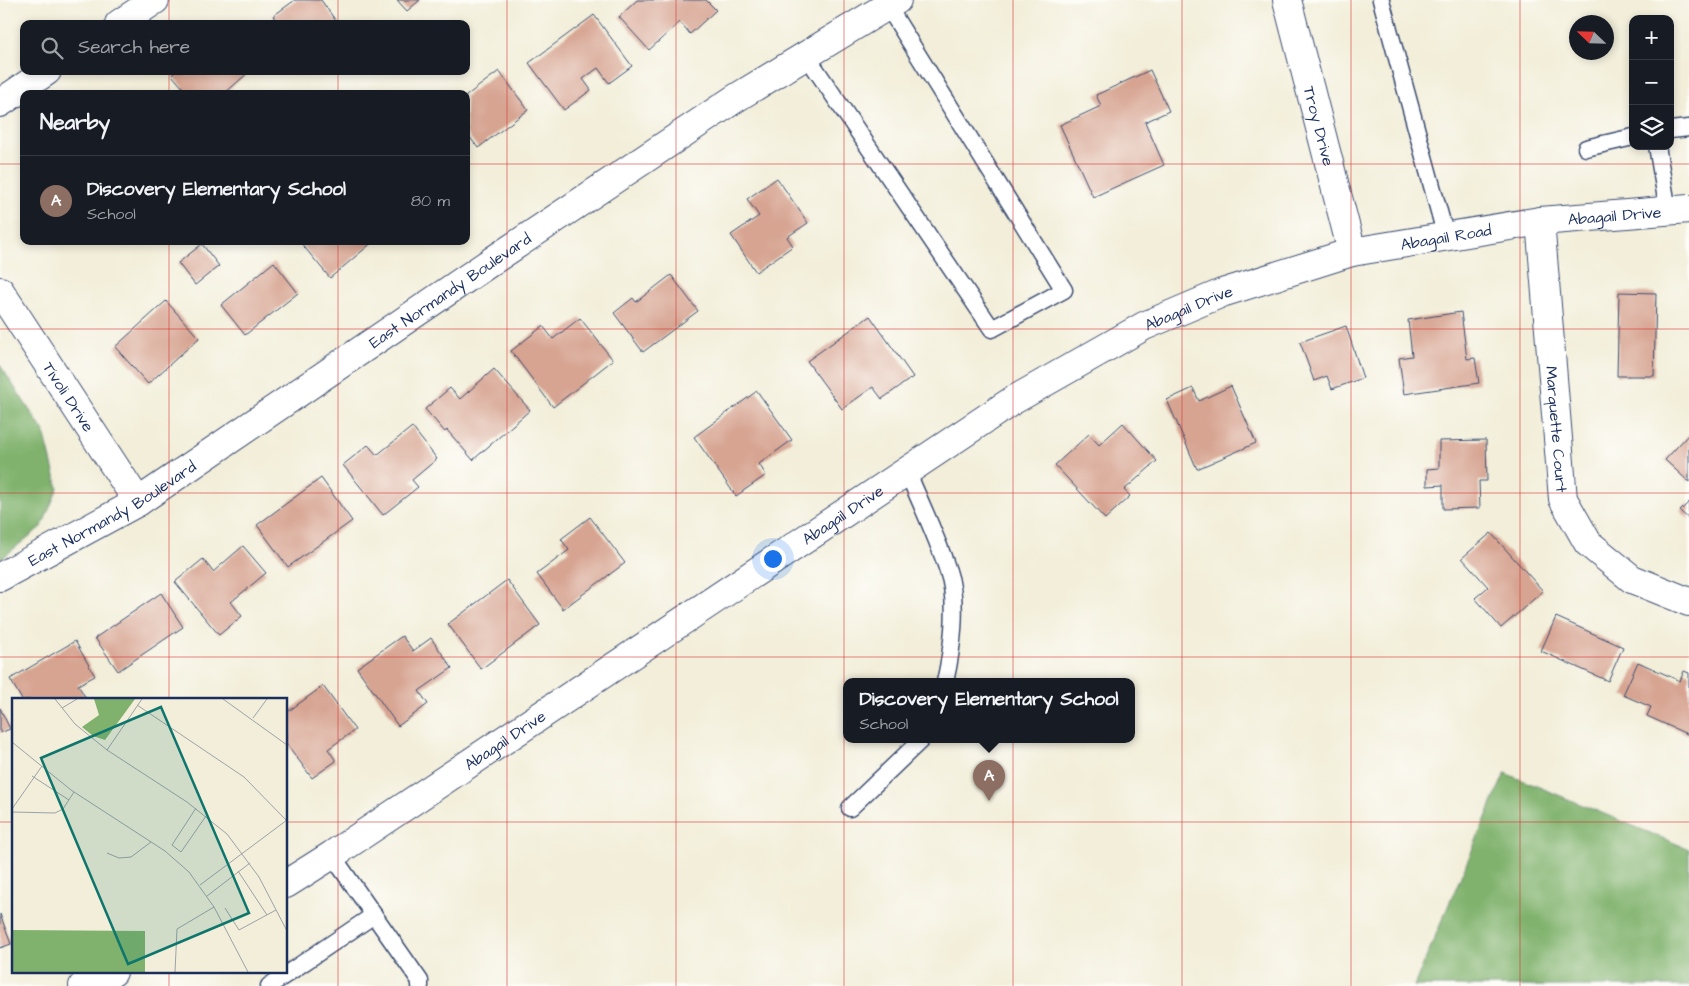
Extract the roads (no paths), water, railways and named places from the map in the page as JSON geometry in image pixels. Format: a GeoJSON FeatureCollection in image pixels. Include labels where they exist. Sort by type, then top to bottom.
{"type":"FeatureCollection","features":[{"type":"Feature","properties":{"kind":"street"},"geometry":{"type":"LineString","coordinates":[[125,20],[155,0]]}},
{"type":"Feature","properties":{"kind":"street","name":"Troy Drive"},"geometry":{"type":"LineString","coordinates":[[1287,0],[1352,252]]}},
{"type":"Feature","properties":{"kind":"street","name":"East Normandy Boulevard"},"geometry":{"type":"LineString","coordinates":[[0,577],[138,502],[495,258],[736,98],[892,3]]}},
{"type":"Feature","properties":{"kind":"street"},"geometry":{"type":"LineString","coordinates":[[0,103],[42,75]]}},
{"type":"Feature","properties":{"kind":"street","name":"Abagail Drive"},"geometry":{"type":"LineString","coordinates":[[1540,221],[1679,210]]}},
{"type":"Feature","properties":{"kind":"street","name":"Abagail Road"},"geometry":{"type":"LineString","coordinates":[[1352,252],[1540,221]]}},
{"type":"Feature","properties":{"kind":"street","name":"Marquette Court"},"geometry":{"type":"LineString","coordinates":[[1540,221],[1563,499],[1588,544],[1632,579],[1689,602]]}},
{"type":"Feature","properties":{"kind":"street","name":"Abagail Drive"},"geometry":{"type":"LineString","coordinates":[[288,883],[1012,401],[1144,326],[1222,293],[1352,252]]}},
{"type":"Feature","properties":{"kind":"street","name":"Tivoli Drive"},"geometry":{"type":"LineString","coordinates":[[0,291],[138,502]]}},
{"type":"Feature","properties":{"kind":"street"},"geometry":{"type":"LineString","coordinates":[[83,986],[109,974]]}},
{"type":"Feature","properties":{"kind":"lane"},"geometry":{"type":"LineString","coordinates":[[1381,0],[1446,237]]}},
{"type":"Feature","properties":{"kind":"lane"},"geometry":{"type":"LineString","coordinates":[[806,55],[992,330],[1064,290],[892,3]]}},
{"type":"Feature","properties":{"kind":"lane"},"geometry":{"type":"LineString","coordinates":[[1674,130],[1689,128]]}},
{"type":"Feature","properties":{"kind":"lane"},"geometry":{"type":"LineString","coordinates":[[1586,148],[1629,138]]}},
{"type":"Feature","properties":{"kind":"lane"},"geometry":{"type":"LineString","coordinates":[[1657,150],[1679,210]]}},
{"type":"Feature","properties":{"kind":"lane"},"geometry":{"type":"LineString","coordinates":[[907,471],[949,573],[954,608],[951,655],[946,678]]}},
{"type":"Feature","properties":{"kind":"lane"},"geometry":{"type":"LineString","coordinates":[[850,808],[917,743]]}},
{"type":"Feature","properties":{"kind":"lane"},"geometry":{"type":"LineString","coordinates":[[332,855],[420,982],[420,986]]}},
{"type":"Feature","properties":{"kind":"lane"},"geometry":{"type":"LineString","coordinates":[[288,973],[374,915]]}},
{"type":"Feature","properties":{"kind":"lane"},"geometry":{"type":"LineString","coordinates":[[269,986],[287,974]]}},
{"type":"Feature","properties":{"kind":"place","name":"Discovery Elementary School"},"geometry":{"type":"Point","coordinates":[989,801]}}]}
